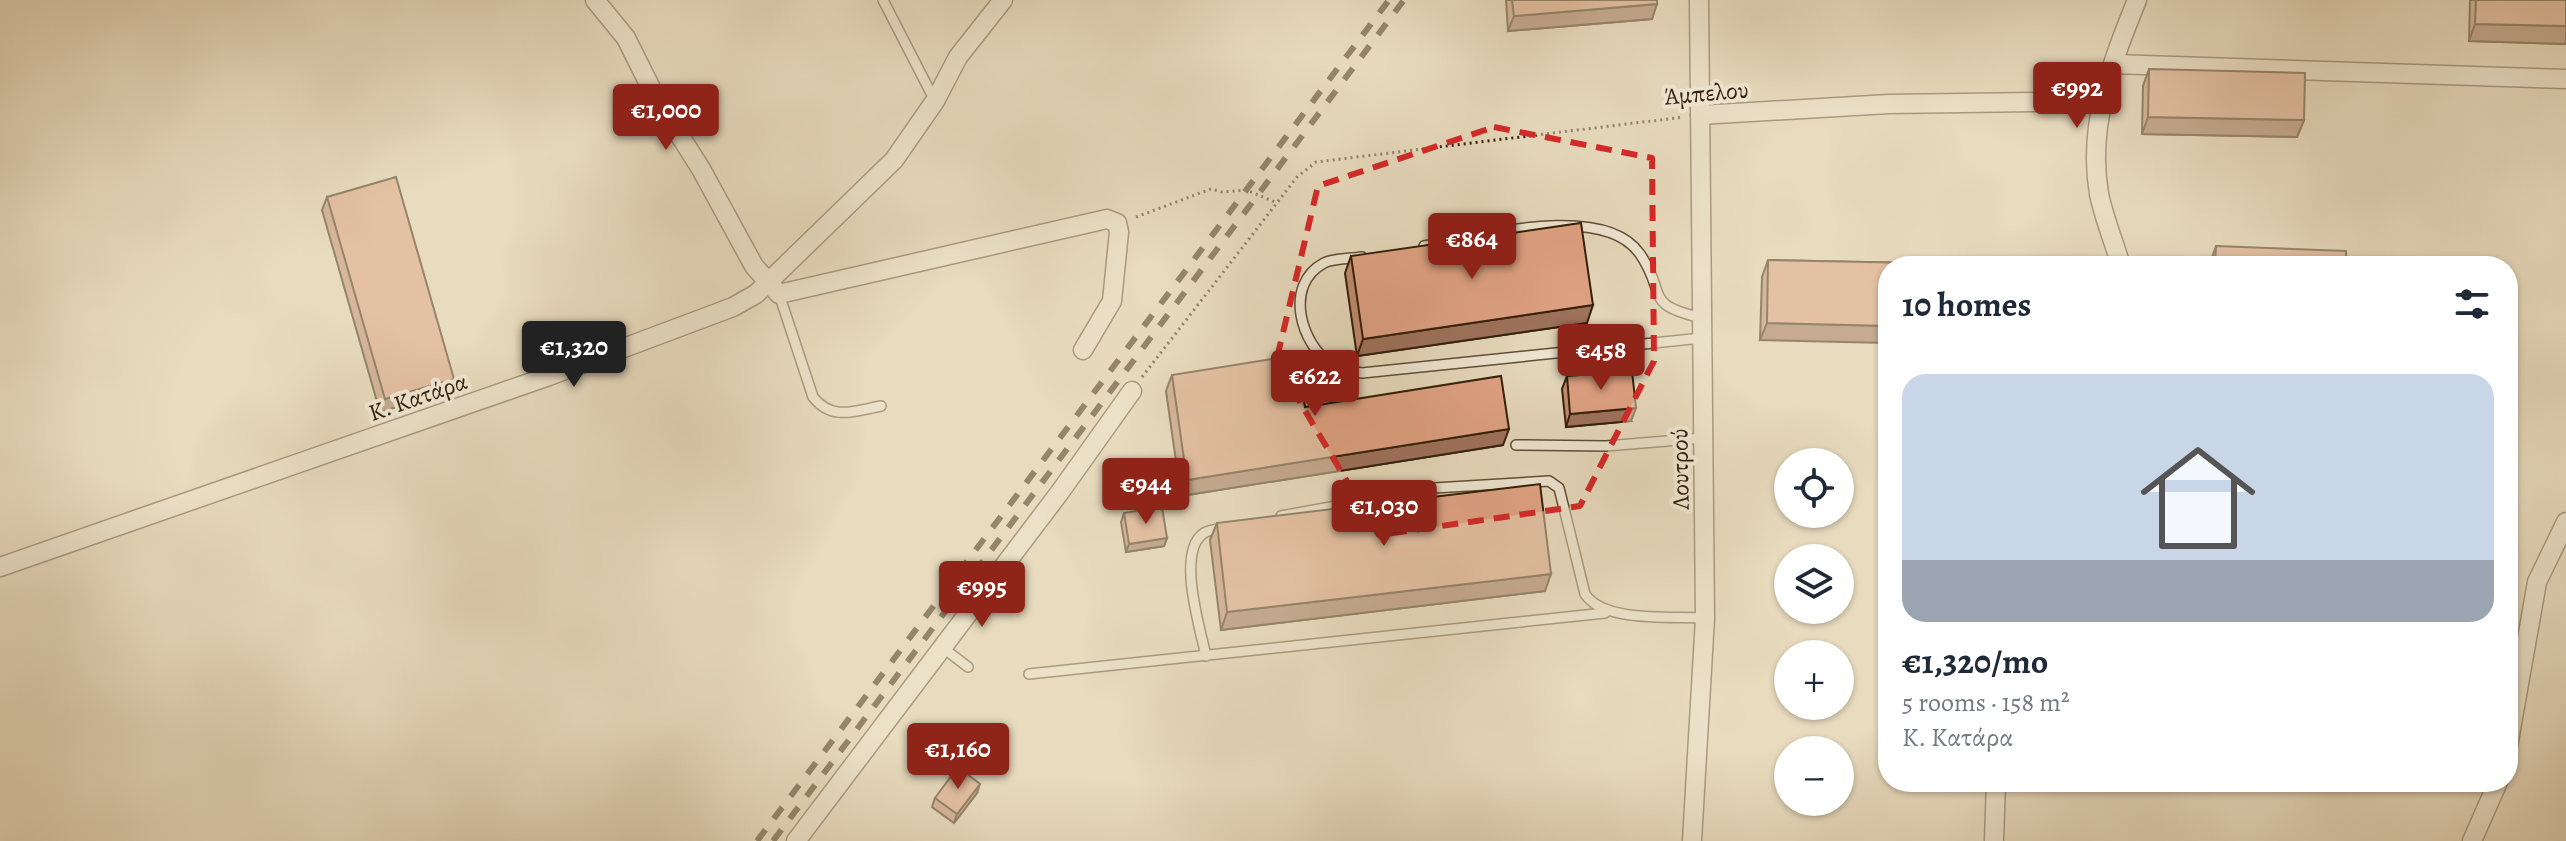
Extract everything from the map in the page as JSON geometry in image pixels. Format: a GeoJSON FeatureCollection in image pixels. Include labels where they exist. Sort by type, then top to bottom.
{"type":"FeatureCollection","features":[{"type":"Feature","properties":{"kind":"street"},"geometry":{"type":"LineString","coordinates":[[595,0],[638,57],[656,98],[773,289],[1096,218],[1117,223],[1119,253],[1112,301],[1083,350]]}},
{"type":"Feature","properties":{"kind":"street","name":"Κ. Κατάρα"},"geometry":{"type":"LineString","coordinates":[[0,567],[549,376],[773,289],[894,160],[935,101],[958,57],[1003,0]]}},
{"type":"Feature","properties":{"kind":"street","name":"Λουτρού"},"geometry":{"type":"LineString","coordinates":[[1692,841],[1705,618],[1699,0]]}},
{"type":"Feature","properties":{"kind":"street"},"geometry":{"type":"LineString","coordinates":[[2118,256],[2100,195],[2097,147],[2101,101],[2137,0]]}},
{"type":"Feature","properties":{"kind":"street"},"geometry":{"type":"LineString","coordinates":[[2113,64],[2566,79]]}},
{"type":"Feature","properties":{"kind":"street","name":"Άμπελου"},"geometry":{"type":"LineString","coordinates":[[1700,115],[1889,104],[2101,101]]}},
{"type":"Feature","properties":{"kind":"street"},"geometry":{"type":"LineString","coordinates":[[796,841],[1060,492],[1132,391]]}},
{"type":"Feature","properties":{"kind":"street"},"geometry":{"type":"LineString","coordinates":[[2518,689],[2537,582],[2566,522]]}},
{"type":"Feature","properties":{"kind":"street"},"geometry":{"type":"LineString","coordinates":[[1994,841],[1996,792]]}},
{"type":"Feature","properties":{"kind":"street"},"geometry":{"type":"LineString","coordinates":[[2472,841],[2494,792]]}},
{"type":"Feature","properties":{"kind":"lane"},"geometry":{"type":"LineString","coordinates":[[883,0],[935,101]]}},
{"type":"Feature","properties":{"kind":"lane"},"geometry":{"type":"LineString","coordinates":[[1413,248],[1547,225],[1622,236],[1640,254],[1659,301],[1669,310],[1702,318]]}},
{"type":"Feature","properties":{"kind":"lane"},"geometry":{"type":"LineString","coordinates":[[1369,255],[1325,263],[1311,274],[1302,294],[1300,315],[1305,338],[1333,366],[1362,373],[1702,338]]}},
{"type":"Feature","properties":{"kind":"lane"},"geometry":{"type":"LineString","coordinates":[[773,289],[813,397],[822,408],[836,414],[881,406]]}},
{"type":"Feature","properties":{"kind":"lane"},"geometry":{"type":"LineString","coordinates":[[1516,445],[1606,446],[1703,438]]}},
{"type":"Feature","properties":{"kind":"lane"},"geometry":{"type":"LineString","coordinates":[[1266,520],[1434,488],[1549,481],[1559,488],[1585,594],[1592,605],[1608,612]]}},
{"type":"Feature","properties":{"kind":"lane"},"geometry":{"type":"LineString","coordinates":[[1206,656],[1191,580],[1191,551],[1204,533],[1232,526]]}},
{"type":"Feature","properties":{"kind":"lane"},"geometry":{"type":"LineString","coordinates":[[1029,674],[1608,612],[1705,618]]}},
{"type":"Feature","properties":{"kind":"lane"},"geometry":{"type":"LineString","coordinates":[[942,647],[968,667]]}},
{"type":"Feature","properties":{"kind":"path","name":"Άμπελου"},"geometry":{"type":"LineString","coordinates":[[1277,203],[1297,177],[1316,162],[1700,115]]}},
{"type":"Feature","properties":{"kind":"path"},"geometry":{"type":"LineString","coordinates":[[1117,223],[1202,190],[1246,190],[1277,203],[1132,391]]}},
{"type":"Feature","properties":{"kind":"highlighted area"},"geometry":{"type":"Polygon","coordinates":[[[1494,127],[1652,158],[1654,361],[1580,506],[1379,535],[1276,362],[1318,186],[1494,127]]]}},
{"type":"Feature","properties":{"kind":"building"},"geometry":{"type":"Polygon","coordinates":[[[1512,0],[1657,0],[1657,4],[1514,16],[1512,0]]]}},
{"type":"Feature","properties":{"kind":"building"},"geometry":{"type":"Polygon","coordinates":[[[2476,0],[2566,0],[2566,26],[2475,24],[2476,0]]]}},
{"type":"Feature","properties":{"kind":"building"},"geometry":{"type":"Polygon","coordinates":[[[2149,69],[2305,73],[2304,120],[2148,117],[2149,69]]]}},
{"type":"Feature","properties":{"kind":"building"},"geometry":{"type":"Polygon","coordinates":[[[396,177],[454,379],[385,399],[327,197],[396,177]]]}},
{"type":"Feature","properties":{"kind":"building"},"geometry":{"type":"Polygon","coordinates":[[[1581,223],[1593,305],[1363,339],[1351,256],[1581,223]]]}},
{"type":"Feature","properties":{"kind":"building"},"geometry":{"type":"Polygon","coordinates":[[[2216,246],[2346,251],[2346,256],[2216,256],[2216,246]]]}},
{"type":"Feature","properties":{"kind":"building"},"geometry":{"type":"Polygon","coordinates":[[[1768,260],[1878,262],[1878,326],[1767,323],[1768,260]]]}},
{"type":"Feature","properties":{"kind":"building"},"geometry":{"type":"Polygon","coordinates":[[[1297,355],[1305,407],[1501,376],[1509,429],[1187,480],[1172,375],[1297,355]]]}},
{"type":"Feature","properties":{"kind":"building"},"geometry":{"type":"Polygon","coordinates":[[[1632,371],[1636,408],[1570,414],[1567,376],[1632,371]]]}},
{"type":"Feature","properties":{"kind":"building"},"geometry":{"type":"Polygon","coordinates":[[[1540,484],[1551,574],[1227,612],[1217,523],[1540,484]]]}},
{"type":"Feature","properties":{"kind":"building"},"geometry":{"type":"Polygon","coordinates":[[[1162,507],[1167,538],[1129,544],[1124,513],[1162,507]]]}},
{"type":"Feature","properties":{"kind":"building"},"geometry":{"type":"Polygon","coordinates":[[[958,767],[980,784],[957,814],[935,798],[958,767]]]}},
{"type":"Feature","properties":{"kind":"railway"},"geometry":{"type":"LineString","coordinates":[[757,841],[1389,0]]}},
{"type":"Feature","properties":{"kind":"railway"},"geometry":{"type":"LineString","coordinates":[[773,841],[1404,0]]}}]}
